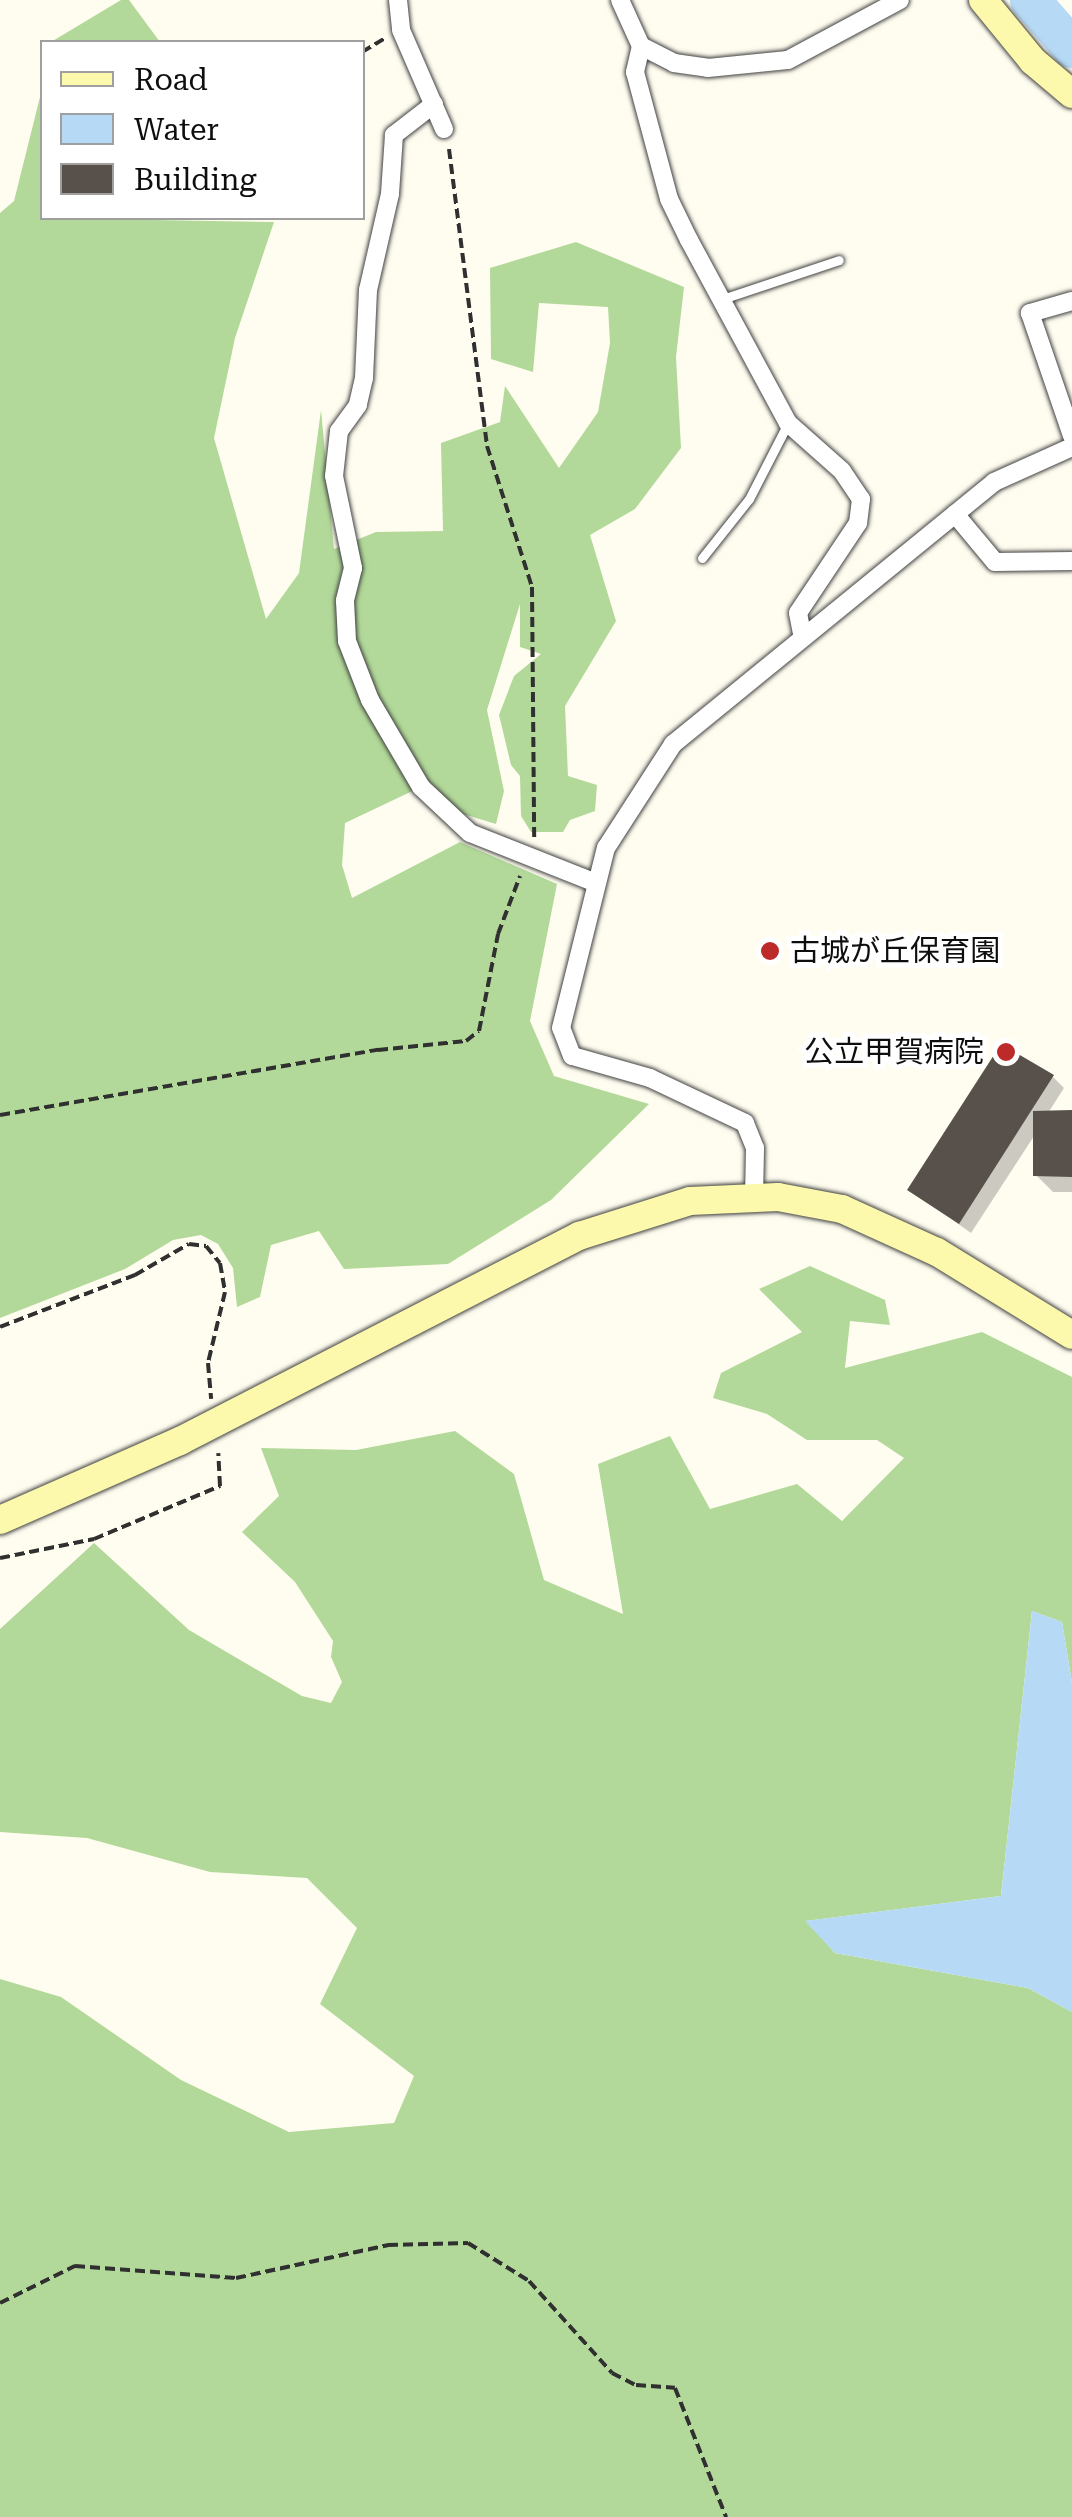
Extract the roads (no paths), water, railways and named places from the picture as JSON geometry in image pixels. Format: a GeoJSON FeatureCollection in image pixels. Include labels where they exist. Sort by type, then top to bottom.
{"type":"FeatureCollection","features":[{"type":"Feature","properties":{"kind":"street"},"geometry":{"type":"LineString","coordinates":[[398,0],[401,30],[444,130]]}},
{"type":"Feature","properties":{"kind":"street"},"geometry":{"type":"LineString","coordinates":[[620,0],[641,46],[635,72],[669,199],[788,423],[842,472],[861,499],[858,523],[798,613],[803,638]]}},
{"type":"Feature","properties":{"kind":"street"},"geometry":{"type":"LineString","coordinates":[[641,46],[674,63],[708,68],[788,60],[900,0]]}},
{"type":"Feature","properties":{"kind":"street"},"geometry":{"type":"LineString","coordinates":[[983,0],[1044,72],[1072,94]]}},
{"type":"Feature","properties":{"kind":"street"},"geometry":{"type":"LineString","coordinates":[[434,104],[394,135],[390,194],[368,290],[364,378],[358,405],[338,431],[334,476],[353,568],[345,602],[347,641],[370,700],[422,788],[470,833],[596,883]]}},
{"type":"Feature","properties":{"kind":"street"},"geometry":{"type":"LineString","coordinates":[[1072,301],[1030,313],[1072,436]]}},
{"type":"Feature","properties":{"kind":"street"},"geometry":{"type":"LineString","coordinates":[[754,1197],[755,1148],[745,1122],[650,1078],[572,1056],[561,1028],[596,883],[624,814],[673,744],[1012,471],[1072,447]]}},
{"type":"Feature","properties":{"kind":"street"},"geometry":{"type":"LineString","coordinates":[[955,514],[995,562],[1072,561]]}},
{"type":"Feature","properties":{"kind":"street"},"geometry":{"type":"LineString","coordinates":[[0,1520],[180,1442],[579,1236],[660,1208],[754,1197],[808,1200],[885,1225],[1072,1335]]}},
{"type":"Feature","properties":{"kind":"lane"},"geometry":{"type":"LineString","coordinates":[[722,298],[839,260]]}},
{"type":"Feature","properties":{"kind":"lane"},"geometry":{"type":"LineString","coordinates":[[702,558],[749,499],[788,423]]}},
{"type":"Feature","properties":{"kind":"water"},"geometry":{"type":"Polygon","coordinates":[[[1032,1611],[1062,1622],[1072,1683],[1072,2012],[1028,1988],[835,1953],[805,1921],[1001,1896],[1032,1611]]]}},
{"type":"Feature","properties":{"kind":"waterway"},"geometry":{"type":"LineString","coordinates":[[1030,0],[1072,48]]}},
{"type":"Feature","properties":{"kind":"place","name":"古城が丘保育園"},"geometry":{"type":"Point","coordinates":[770,951]}},
{"type":"Feature","properties":{"kind":"place","name":"公立甲賀病院"},"geometry":{"type":"Point","coordinates":[1006,1052]}}]}
